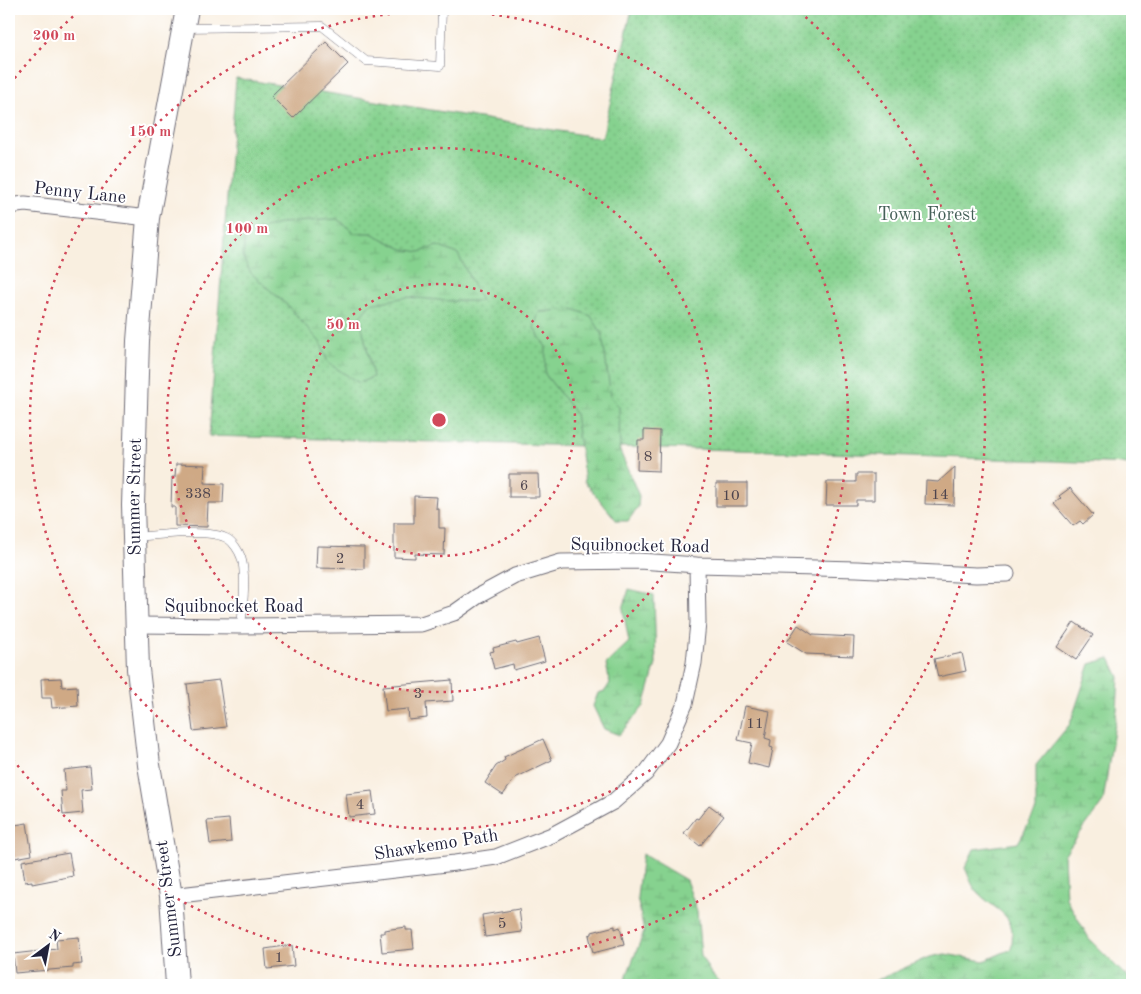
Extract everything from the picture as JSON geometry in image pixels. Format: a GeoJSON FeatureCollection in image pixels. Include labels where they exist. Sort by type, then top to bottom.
{"type":"FeatureCollection","features":[{"type":"Feature","properties":{"kind":"main road","name":"Summer Street"},"geometry":{"type":"LineString","coordinates":[[177,985],[171,896],[149,765],[138,669],[133,505],[138,341],[148,218],[185,19]]}},
{"type":"Feature","properties":{"kind":"street","name":"Penny Lane"},"geometry":{"type":"LineString","coordinates":[[9,206],[25,204],[148,218]]}},
{"type":"Feature","properties":{"kind":"street","name":"Squibnocket Road"},"geometry":{"type":"LineString","coordinates":[[136,625],[421,624],[454,613],[478,596],[515,576],[561,562],[639,561],[697,565],[857,569],[976,575],[1007,574]]}},
{"type":"Feature","properties":{"kind":"street","name":"Shawkemo Path"},"geometry":{"type":"LineString","coordinates":[[171,896],[496,857],[552,835],[613,802],[646,773],[668,743],[685,704],[694,663],[698,623],[697,565]]}},
{"type":"Feature","properties":{"kind":"lane"},"geometry":{"type":"LineString","coordinates":[[185,19],[322,26],[366,61],[440,66],[442,9]]}},
{"type":"Feature","properties":{"kind":"lane"},"geometry":{"type":"LineString","coordinates":[[134,537],[210,534],[228,539],[242,558],[244,600],[241,626]]}},
{"type":"Feature","properties":{"kind":"green space","name":"Town Forest"},"geometry":{"type":"Polygon","coordinates":[[[632,9],[1132,9],[1132,464],[771,451],[209,436],[236,78],[602,138],[632,9]]]}},
{"type":"Feature","properties":{"kind":"green space"},"geometry":{"type":"Polygon","coordinates":[[[337,219],[355,233],[371,233],[403,249],[420,252],[437,246],[458,254],[481,301],[449,301],[407,297],[370,304],[360,317],[373,377],[359,383],[328,363],[320,342],[289,307],[251,273],[243,258],[245,234],[282,223],[337,219]]]}},
{"type":"Feature","properties":{"kind":"green space"},"geometry":{"type":"Polygon","coordinates":[[[573,309],[591,316],[602,334],[611,397],[619,407],[620,451],[639,496],[638,507],[628,521],[617,521],[585,482],[575,413],[545,374],[546,347],[534,328],[539,312],[573,309]]]}},
{"type":"Feature","properties":{"kind":"green space"},"geometry":{"type":"Polygon","coordinates":[[[629,589],[654,595],[656,664],[644,706],[619,735],[604,729],[593,706],[598,693],[605,691],[610,683],[606,664],[629,642],[623,609],[629,589]]]}},
{"type":"Feature","properties":{"kind":"green space"},"geometry":{"type":"Polygon","coordinates":[[[1110,658],[1119,677],[1117,710],[1103,802],[1064,855],[1066,898],[1090,940],[1124,974],[1132,979],[1132,985],[866,985],[929,957],[945,954],[984,961],[1011,949],[1012,928],[1009,921],[1005,915],[976,891],[965,868],[974,849],[1018,843],[1036,810],[1036,765],[1070,724],[1090,664],[1110,658]]]}},
{"type":"Feature","properties":{"kind":"green space"},"geometry":{"type":"Polygon","coordinates":[[[642,854],[686,880],[697,911],[701,956],[710,972],[722,985],[623,985],[644,932],[637,897],[642,854]]]}},
{"type":"Feature","properties":{"kind":"building"},"geometry":{"type":"Polygon","coordinates":[[[326,42],[348,64],[293,118],[271,96],[326,42]]]}},
{"type":"Feature","properties":{"kind":"building"},"geometry":{"type":"Polygon","coordinates":[[[644,430],[660,431],[659,471],[637,470],[638,440],[644,440],[644,430]]]}},
{"type":"Feature","properties":{"kind":"building"},"geometry":{"type":"Polygon","coordinates":[[[176,464],[205,465],[204,483],[224,484],[223,503],[208,503],[207,527],[175,526],[175,507],[171,507],[172,477],[175,477],[176,464]]]}},
{"type":"Feature","properties":{"kind":"building"},"geometry":{"type":"Polygon","coordinates":[[[955,467],[954,505],[925,504],[926,481],[938,482],[955,467]]]}},
{"type":"Feature","properties":{"kind":"building"},"geometry":{"type":"Polygon","coordinates":[[[509,474],[538,474],[539,497],[509,497],[509,474]]]}},
{"type":"Feature","properties":{"kind":"building"},"geometry":{"type":"Polygon","coordinates":[[[856,474],[874,474],[874,500],[856,500],[856,505],[826,505],[827,482],[856,482],[856,474]]]}},
{"type":"Feature","properties":{"kind":"building"},"geometry":{"type":"Polygon","coordinates":[[[716,483],[747,483],[747,506],[716,506],[716,483]]]}},
{"type":"Feature","properties":{"kind":"building"},"geometry":{"type":"Polygon","coordinates":[[[1070,488],[1093,515],[1083,524],[1080,521],[1073,526],[1054,504],[1061,498],[1059,496],[1070,488]]]}},
{"type":"Feature","properties":{"kind":"building"},"geometry":{"type":"Polygon","coordinates":[[[414,496],[437,497],[436,509],[439,509],[439,528],[445,528],[444,555],[415,554],[415,558],[394,557],[394,523],[414,523],[414,496]]]}},
{"type":"Feature","properties":{"kind":"building"},"geometry":{"type":"Polygon","coordinates":[[[317,546],[364,547],[364,569],[316,568],[317,546]]]}},
{"type":"Feature","properties":{"kind":"building"},"geometry":{"type":"Polygon","coordinates":[[[1074,622],[1093,635],[1076,660],[1057,647],[1074,622]]]}},
{"type":"Feature","properties":{"kind":"building"},"geometry":{"type":"Polygon","coordinates":[[[798,625],[813,635],[854,637],[853,656],[806,654],[787,642],[798,625]]]}},
{"type":"Feature","properties":{"kind":"building"},"geometry":{"type":"Polygon","coordinates":[[[539,638],[545,661],[514,670],[513,664],[494,669],[490,652],[494,651],[493,648],[539,638]]]}},
{"type":"Feature","properties":{"kind":"building"},"geometry":{"type":"Polygon","coordinates":[[[962,653],[966,671],[938,677],[934,659],[962,653]]]}},
{"type":"Feature","properties":{"kind":"building"},"geometry":{"type":"Polygon","coordinates":[[[61,678],[62,687],[77,686],[78,706],[52,708],[51,698],[42,698],[41,679],[61,678]]]}},
{"type":"Feature","properties":{"kind":"building"},"geometry":{"type":"Polygon","coordinates":[[[219,680],[226,727],[193,731],[187,684],[219,680]]]}},
{"type":"Feature","properties":{"kind":"building"},"geometry":{"type":"Polygon","coordinates":[[[452,680],[453,701],[426,703],[427,718],[409,720],[408,709],[386,711],[383,686],[452,680]]]}},
{"type":"Feature","properties":{"kind":"building"},"geometry":{"type":"Polygon","coordinates":[[[745,706],[770,711],[765,738],[771,740],[770,747],[773,748],[769,768],[748,763],[752,743],[738,740],[745,706]]]}},
{"type":"Feature","properties":{"kind":"building"},"geometry":{"type":"Polygon","coordinates":[[[543,739],[552,760],[515,778],[503,795],[485,783],[496,766],[505,760],[504,757],[543,739]]]}},
{"type":"Feature","properties":{"kind":"building"},"geometry":{"type":"Polygon","coordinates":[[[90,767],[92,789],[81,790],[83,813],[63,815],[61,791],[66,791],[64,770],[90,767]]]}},
{"type":"Feature","properties":{"kind":"building"},"geometry":{"type":"Polygon","coordinates":[[[372,791],[375,814],[349,817],[346,794],[372,791]]]}},
{"type":"Feature","properties":{"kind":"building"},"geometry":{"type":"Polygon","coordinates":[[[709,805],[724,816],[700,846],[684,833],[709,805]]]}},
{"type":"Feature","properties":{"kind":"building"},"geometry":{"type":"Polygon","coordinates":[[[229,819],[231,842],[210,844],[207,821],[229,819]]]}},
{"type":"Feature","properties":{"kind":"building"},"geometry":{"type":"Polygon","coordinates":[[[27,823],[32,855],[9,859],[9,826],[27,823]]]}},
{"type":"Feature","properties":{"kind":"building"},"geometry":{"type":"Polygon","coordinates":[[[69,853],[73,876],[32,884],[32,881],[25,882],[22,861],[69,853]]]}},
{"type":"Feature","properties":{"kind":"building"},"geometry":{"type":"Polygon","coordinates":[[[519,909],[522,932],[485,937],[482,915],[519,909]]]}},
{"type":"Feature","properties":{"kind":"building"},"geometry":{"type":"Polygon","coordinates":[[[615,926],[615,929],[620,927],[624,945],[593,953],[589,935],[592,932],[615,926]]]}},
{"type":"Feature","properties":{"kind":"building"},"geometry":{"type":"Polygon","coordinates":[[[406,927],[406,930],[412,930],[414,949],[382,952],[380,933],[384,933],[384,930],[406,927]]]}},
{"type":"Feature","properties":{"kind":"building"},"geometry":{"type":"Polygon","coordinates":[[[79,937],[82,964],[73,965],[73,968],[15,973],[13,954],[57,949],[56,939],[79,937]]]}},
{"type":"Feature","properties":{"kind":"building"},"geometry":{"type":"Polygon","coordinates":[[[292,945],[294,966],[267,969],[265,949],[292,945]]]}}]}
